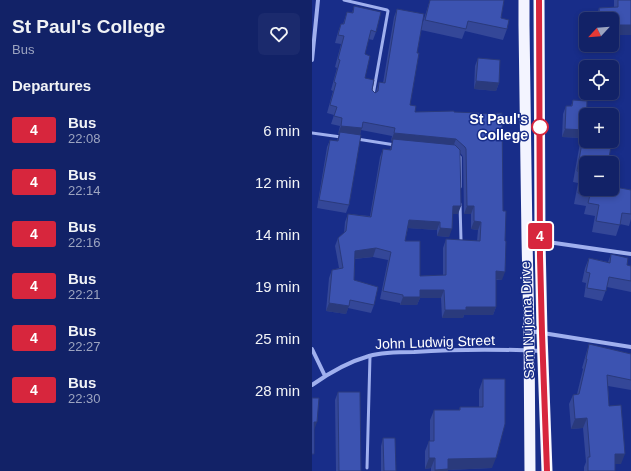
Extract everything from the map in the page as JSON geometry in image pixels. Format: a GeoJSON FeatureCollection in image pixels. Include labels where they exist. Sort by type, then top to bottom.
{"type":"FeatureCollection","features":[{"type":"Feature","properties":{"kind":"highway","name":"Sam Nujoma Drive"},"geometry":{"type":"LineString","coordinates":[[524,0],[530,471]]}},
{"type":"Feature","properties":{"kind":"highway","name":"Sam Nujoma Drive"},"geometry":{"type":"LineString","coordinates":[[539,0],[540,240],[542,351],[547,471]]}},
{"type":"Feature","properties":{"kind":"street"},"geometry":{"type":"LineString","coordinates":[[312,60],[318,0]]}},
{"type":"Feature","properties":{"kind":"street"},"geometry":{"type":"LineString","coordinates":[[527,239],[631,254]]}},
{"type":"Feature","properties":{"kind":"street"},"geometry":{"type":"LineString","coordinates":[[529,331],[631,347]]}},
{"type":"Feature","properties":{"kind":"street"},"geometry":{"type":"LineString","coordinates":[[312,349],[325,376]]}},
{"type":"Feature","properties":{"kind":"street","name":"John Ludwig Street"},"geometry":{"type":"LineString","coordinates":[[312,385],[325,376],[355,360],[388,353],[459,350],[542,351]]}},
{"type":"Feature","properties":{"kind":"lane"},"geometry":{"type":"LineString","coordinates":[[344,0],[388,11],[372,98]]}},
{"type":"Feature","properties":{"kind":"lane"},"geometry":{"type":"LineString","coordinates":[[312,133],[343,137]]}},
{"type":"Feature","properties":{"kind":"lane"},"geometry":{"type":"LineString","coordinates":[[350,138],[396,145]]}},
{"type":"Feature","properties":{"kind":"lane"},"geometry":{"type":"LineString","coordinates":[[457,154],[460,157],[460,188]]}},
{"type":"Feature","properties":{"kind":"lane"},"geometry":{"type":"LineString","coordinates":[[460,203],[461,240]]}},
{"type":"Feature","properties":{"kind":"lane"},"geometry":{"type":"LineString","coordinates":[[368,468],[370,356]]}},
{"type":"Feature","properties":{"kind":"building"},"geometry":{"type":"Polygon","coordinates":[[[430,0],[504,0],[501,18],[509,20],[507,29],[468,21],[466,29],[425,20],[430,0]]]}},
{"type":"Feature","properties":{"kind":"building"},"geometry":{"type":"Polygon","coordinates":[[[618,0],[631,0],[631,25],[619,25],[619,12],[599,12],[599,8],[618,7],[618,0]]]}},
{"type":"Feature","properties":{"kind":"building"},"geometry":{"type":"Polygon","coordinates":[[[354,6],[381,12],[376,32],[371,30],[365,54],[370,56],[365,78],[374,80],[372,90],[375,93],[378,91],[379,82],[385,83],[397,9],[424,14],[410,105],[416,106],[415,112],[454,111],[480,114],[502,113],[503,211],[506,211],[506,241],[505,272],[496,271],[496,307],[466,307],[466,310],[445,310],[444,290],[420,290],[420,297],[403,297],[403,295],[383,291],[391,252],[376,248],[355,251],[354,280],[378,287],[374,305],[350,300],[349,306],[329,303],[332,270],[343,268],[338,238],[346,231],[348,214],[371,217],[383,149],[391,150],[393,139],[455,145],[460,150],[461,206],[453,206],[452,229],[440,228],[440,222],[409,220],[405,241],[420,241],[420,276],[446,275],[446,239],[480,241],[481,222],[474,221],[474,206],[467,206],[466,149],[456,139],[394,133],[395,128],[363,122],[362,128],[341,126],[342,118],[334,116],[337,107],[330,105],[336,83],[334,82],[344,36],[338,35],[341,24],[344,24],[347,12],[353,13],[354,6]]]}},
{"type":"Feature","properties":{"kind":"building"},"geometry":{"type":"Polygon","coordinates":[[[478,58],[500,60],[499,83],[476,81],[478,58]]]}},
{"type":"Feature","properties":{"kind":"building"},"geometry":{"type":"Polygon","coordinates":[[[573,100],[587,101],[587,108],[579,108],[579,130],[565,129],[566,106],[572,106],[573,100]]]}},
{"type":"Feature","properties":{"kind":"building"},"geometry":{"type":"Polygon","coordinates":[[[340,132],[361,135],[349,205],[319,200],[330,140],[338,141],[340,132]]]}},
{"type":"Feature","properties":{"kind":"building"},"geometry":{"type":"Polygon","coordinates":[[[581,148],[611,148],[609,156],[580,156],[581,148]]]}},
{"type":"Feature","properties":{"kind":"building"},"geometry":{"type":"Polygon","coordinates":[[[579,160],[579,171],[577,171],[579,160]]]}},
{"type":"Feature","properties":{"kind":"building"},"geometry":{"type":"Polygon","coordinates":[[[619,188],[631,190],[631,214],[622,213],[620,225],[596,221],[599,205],[588,203],[590,196],[619,196],[619,188]]]}},
{"type":"Feature","properties":{"kind":"building"},"geometry":{"type":"Polygon","coordinates":[[[611,254],[628,258],[627,265],[631,266],[631,281],[609,277],[606,291],[587,288],[590,273],[586,272],[589,258],[610,263],[611,254]]]}},
{"type":"Feature","properties":{"kind":"building"},"geometry":{"type":"Polygon","coordinates":[[[589,344],[631,354],[631,380],[607,375],[609,406],[621,405],[625,454],[615,454],[615,471],[588,471],[588,457],[590,457],[587,418],[575,419],[573,395],[579,394],[589,344]]]}},
{"type":"Feature","properties":{"kind":"building"},"geometry":{"type":"Polygon","coordinates":[[[483,379],[505,379],[505,424],[496,458],[448,459],[448,469],[435,470],[435,458],[429,458],[429,441],[434,441],[434,410],[460,410],[460,407],[483,407],[483,379]]]}},
{"type":"Feature","properties":{"kind":"building"},"geometry":{"type":"Polygon","coordinates":[[[338,392],[360,392],[361,471],[339,471],[338,392]]]}},
{"type":"Feature","properties":{"kind":"building"},"geometry":{"type":"Polygon","coordinates":[[[312,398],[319,398],[317,422],[314,422],[314,454],[312,454],[312,398]]]}},
{"type":"Feature","properties":{"kind":"building"},"geometry":{"type":"Polygon","coordinates":[[[383,438],[395,438],[396,471],[384,471],[383,438]]]}},
{"type":"Feature","properties":{"kind":"bus line","name":"4"},"geometry":{"type":"LineString","coordinates":[[539,0],[540,256],[547,471]]}},
{"type":"Feature","properties":{"kind":"place","name":"St Paul's College"},"geometry":{"type":"Point","coordinates":[540,127]}}]}
